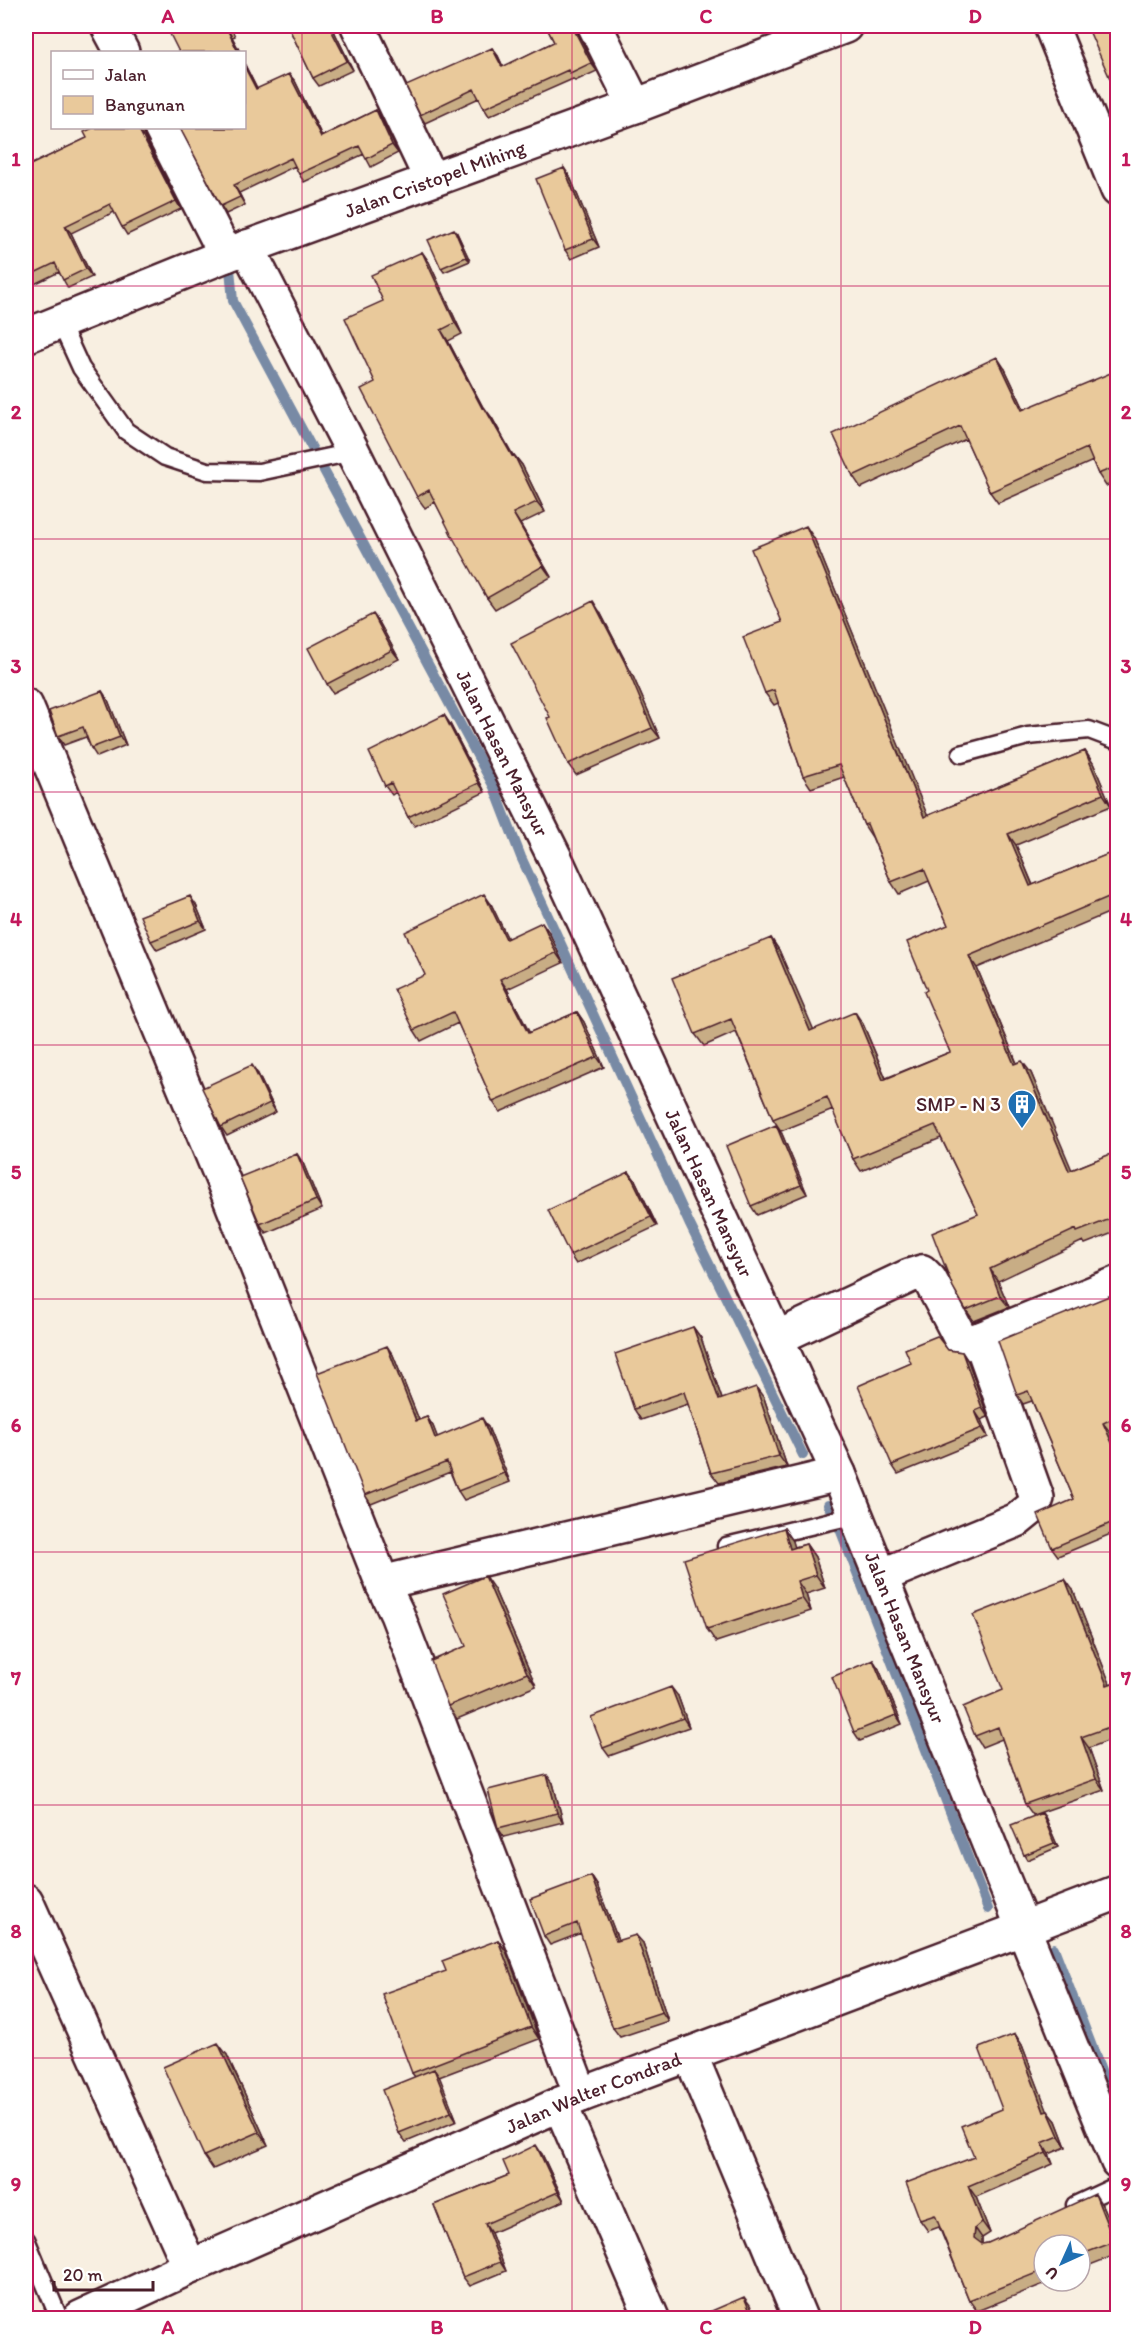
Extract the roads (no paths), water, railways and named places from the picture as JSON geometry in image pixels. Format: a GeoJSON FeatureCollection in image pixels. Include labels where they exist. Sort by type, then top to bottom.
{"type":"FeatureCollection","features":[{"type":"Feature","properties":{"kind":"street"},"geometry":{"type":"LineString","coordinates":[[108,26],[121,51]]}},
{"type":"Feature","properties":{"kind":"street"},"geometry":{"type":"LineString","coordinates":[[358,26],[430,179]]}},
{"type":"Feature","properties":{"kind":"street"},"geometry":{"type":"LineString","coordinates":[[595,26],[635,106]]}},
{"type":"Feature","properties":{"kind":"street","name":"Jalan Cristopel Mihing"},"geometry":{"type":"LineString","coordinates":[[26,336],[237,251],[635,106],[797,34],[846,26]]}},
{"type":"Feature","properties":{"kind":"street"},"geometry":{"type":"LineString","coordinates":[[1051,26],[1118,190]]}},
{"type":"Feature","properties":{"kind":"street","name":"Jalan Hasan Mansyur"},"geometry":{"type":"LineString","coordinates":[[162,129],[237,251],[353,452],[554,856],[839,1474],[1118,2162]]}},
{"type":"Feature","properties":{"kind":"street"},"geometry":{"type":"LineString","coordinates":[[26,706],[224,1183],[383,1585],[397,1614],[570,2100],[652,2319]]}},
{"type":"Feature","properties":{"kind":"street"},"geometry":{"type":"LineString","coordinates":[[777,1338],[922,1272],[930,1280],[965,1343],[1118,1283]]}},
{"type":"Feature","properties":{"kind":"street"},"geometry":{"type":"LineString","coordinates":[[881,1576],[1017,1520],[1037,1502],[980,1339]]}},
{"type":"Feature","properties":{"kind":"street"},"geometry":{"type":"LineString","coordinates":[[383,1585],[398,1579],[839,1474]]}},
{"type":"Feature","properties":{"kind":"street","name":"Jalan Walter Condrad"},"geometry":{"type":"LineString","coordinates":[[80,2319],[190,2266],[570,2100],[1118,1892]]}},
{"type":"Feature","properties":{"kind":"street"},"geometry":{"type":"LineString","coordinates":[[26,1901],[190,2266]]}},
{"type":"Feature","properties":{"kind":"street"},"geometry":{"type":"LineString","coordinates":[[690,2054],[800,2319]]}},
{"type":"Feature","properties":{"kind":"lane"},"geometry":{"type":"LineString","coordinates":[[60,322],[81,368],[126,431],[165,457],[207,471],[259,472],[353,452]]}},
{"type":"Feature","properties":{"kind":"lane"},"geometry":{"type":"LineString","coordinates":[[961,754],[1028,736],[1089,730],[1118,741]]}},
{"type":"Feature","properties":{"kind":"lane"},"geometry":{"type":"LineString","coordinates":[[726,1546],[856,1515]]}},
{"type":"Feature","properties":{"kind":"lane"},"geometry":{"type":"LineString","coordinates":[[1065,2210],[1118,2185]]}},
{"type":"Feature","properties":{"kind":"lane"},"geometry":{"type":"LineString","coordinates":[[26,2239],[59,2319]]}},
{"type":"Feature","properties":{"kind":"waterway"},"geometry":{"type":"LineString","coordinates":[[848,34],[871,26]]}},
{"type":"Feature","properties":{"kind":"waterway"},"geometry":{"type":"LineString","coordinates":[[230,269],[233,301],[494,787],[521,857],[689,1223],[803,1455]]}},
{"type":"Feature","properties":{"kind":"waterway"},"geometry":{"type":"LineString","coordinates":[[828,1505],[838,1524],[988,1909]]}},
{"type":"Feature","properties":{"kind":"waterway"},"geometry":{"type":"LineString","coordinates":[[1054,1948],[1118,2114]]}},
{"type":"Feature","properties":{"kind":"place","name":"SMP - N 3"},"geometry":{"type":"Point","coordinates":[1022,1130]}}]}
